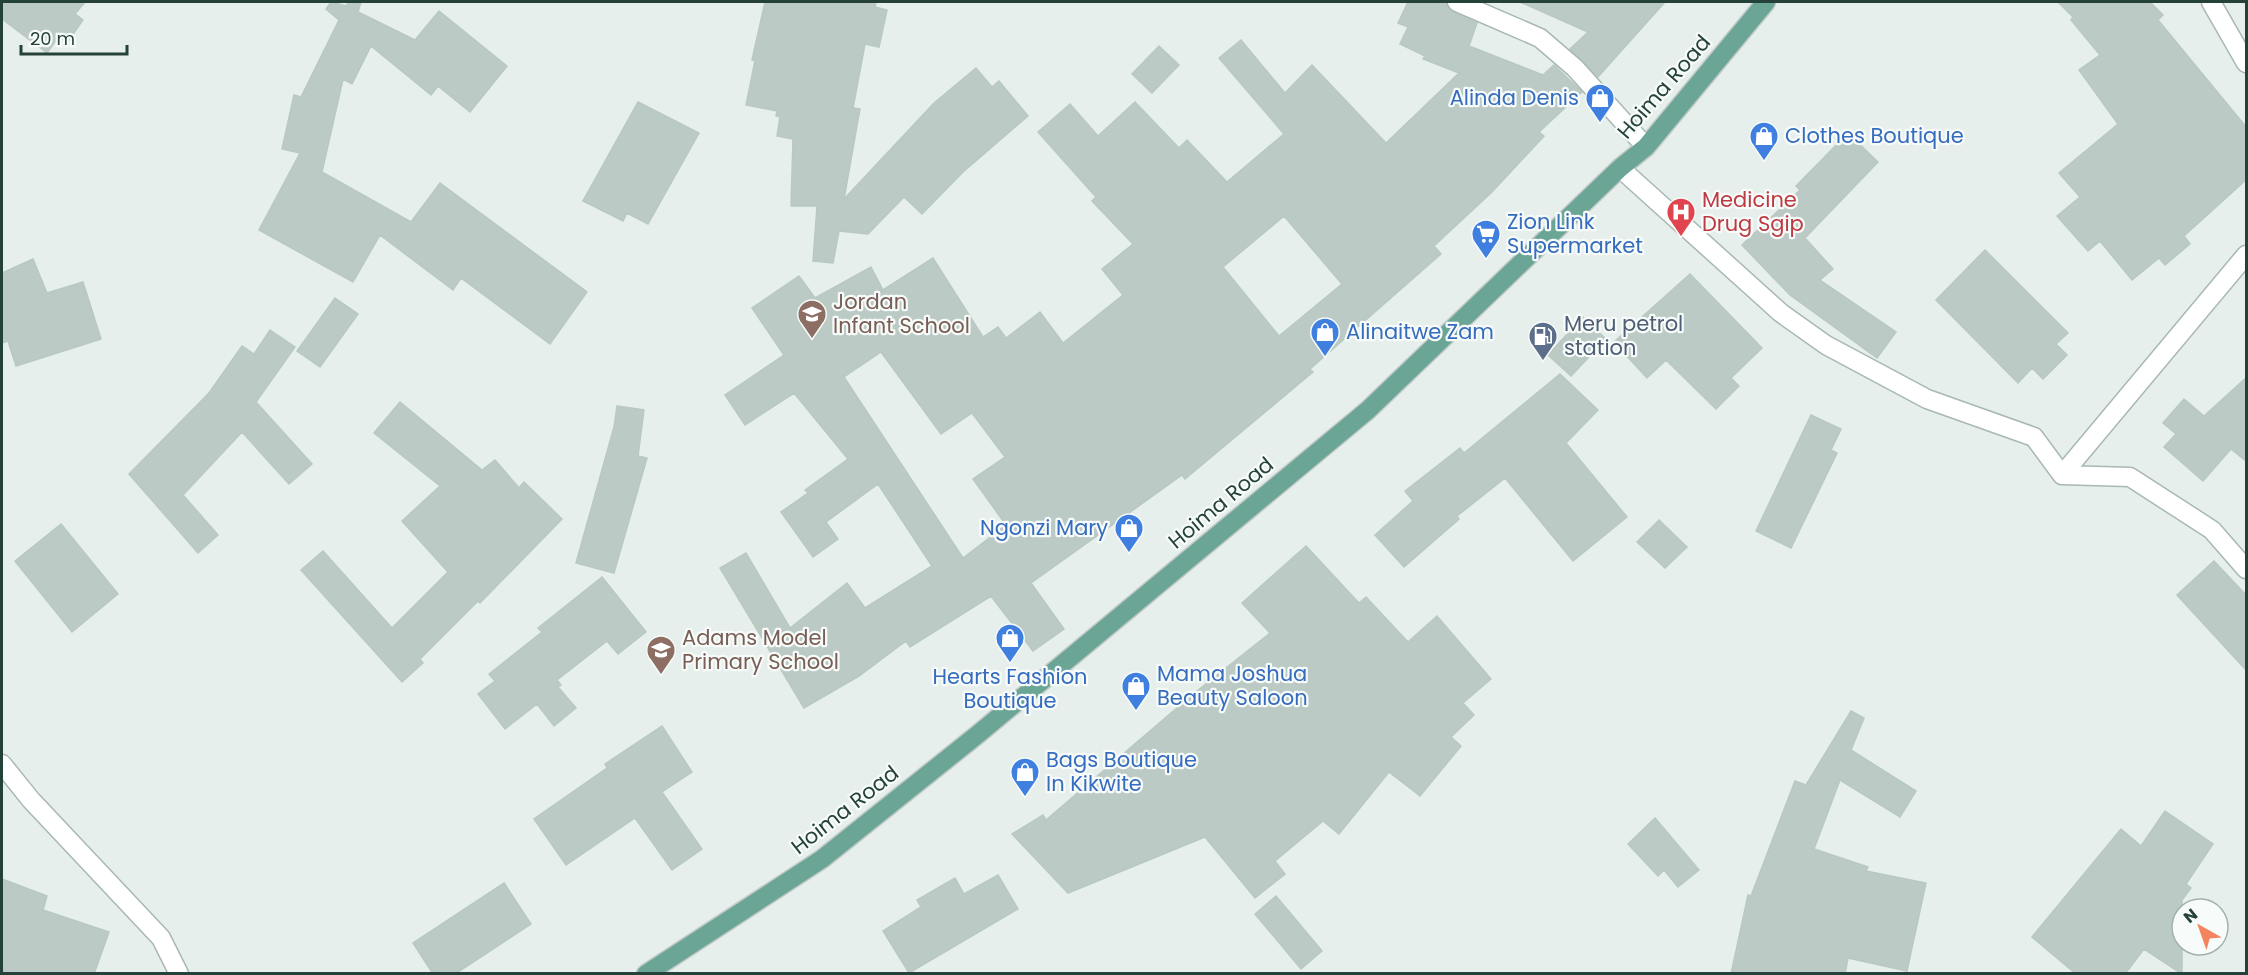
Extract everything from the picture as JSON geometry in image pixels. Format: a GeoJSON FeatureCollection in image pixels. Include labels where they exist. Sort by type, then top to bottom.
{"type":"FeatureCollection","features":[{"type":"Feature","properties":{"kind":"main road","name":"Hoima Road"},"geometry":{"type":"LineString","coordinates":[[646,974],[822,859],[977,735],[1368,410],[1620,168],[1646,147],[1766,2]]}},
{"type":"Feature","properties":{"kind":"street"},"geometry":{"type":"LineString","coordinates":[[1457,2],[1540,38],[1575,68],[1646,147]]}},
{"type":"Feature","properties":{"kind":"street"},"geometry":{"type":"LineString","coordinates":[[2211,2],[2247,63]]}},
{"type":"Feature","properties":{"kind":"street"},"geometry":{"type":"LineString","coordinates":[[1620,168],[1781,312],[1826,345],[1928,399],[2034,437],[2062,476]]}},
{"type":"Feature","properties":{"kind":"street"},"geometry":{"type":"LineString","coordinates":[[2062,476],[2247,255]]}},
{"type":"Feature","properties":{"kind":"street"},"geometry":{"type":"LineString","coordinates":[[2062,476],[2130,477],[2212,530],[2247,569]]}},
{"type":"Feature","properties":{"kind":"street"},"geometry":{"type":"LineString","coordinates":[[2,764],[31,800],[161,938],[178,974]]}},
{"type":"Feature","properties":{"kind":"building"},"geometry":{"type":"Polygon","coordinates":[[[2,2],[85,2],[75,14],[83,20],[67,43],[59,36],[47,53],[2,19],[2,2]]]}},
{"type":"Feature","properties":{"kind":"building"},"geometry":{"type":"Polygon","coordinates":[[[331,2],[346,6],[349,2],[361,2],[358,12],[415,40],[439,11],[507,66],[470,112],[438,86],[431,95],[371,46],[352,84],[343,79],[322,172],[411,222],[440,183],[587,292],[550,344],[461,278],[453,290],[380,235],[353,282],[259,230],[300,153],[282,149],[294,95],[301,97],[339,20],[326,9],[331,2]]]}},
{"type":"Feature","properties":{"kind":"building"},"geometry":{"type":"Polygon","coordinates":[[[765,2],[876,2],[875,7],[887,10],[879,47],[865,44],[853,108],[860,109],[844,199],[934,103],[976,68],[992,87],[999,81],[1028,116],[963,172],[922,214],[904,197],[868,234],[839,231],[833,263],[813,261],[817,206],[791,206],[793,139],[777,136],[780,117],[776,116],[777,111],[746,105],[755,61],[752,60],[765,2]]]}},
{"type":"Feature","properties":{"kind":"building"},"geometry":{"type":"Polygon","coordinates":[[[1408,2],[1446,2],[1452,12],[1477,23],[1469,46],[1543,75],[1554,65],[1582,92],[1539,132],[1544,136],[1492,192],[1434,246],[1441,254],[1310,369],[1313,372],[1185,479],[1182,475],[1031,583],[1064,629],[1033,651],[991,596],[910,647],[906,641],[859,676],[804,708],[720,568],[746,553],[790,628],[847,583],[865,608],[932,566],[878,484],[826,522],[838,539],[813,557],[781,512],[808,493],[805,490],[848,459],[794,393],[745,425],[725,395],[784,355],[752,308],[799,276],[815,298],[871,267],[883,290],[933,258],[983,337],[998,327],[1006,338],[1040,312],[1063,343],[1123,295],[1102,269],[1133,244],[1092,201],[1096,197],[1038,132],[1070,104],[1098,136],[1135,102],[1179,148],[1187,140],[1227,182],[1284,134],[1219,58],[1241,40],[1285,93],[1312,65],[1386,143],[1459,73],[1423,59],[1425,56],[1400,44],[1408,27],[1398,23],[1408,2]],[[1284,216],[1223,267],[1279,336],[1342,284],[1284,216]],[[881,352],[844,377],[963,558],[1006,525],[973,479],[1005,457],[972,413],[941,434],[881,352]]]}},
{"type":"Feature","properties":{"kind":"building"},"geometry":{"type":"Polygon","coordinates":[[[1520,2],[1665,2],[1598,77],[1570,49],[1588,32],[1520,2]]]}},
{"type":"Feature","properties":{"kind":"building"},"geometry":{"type":"Polygon","coordinates":[[[2058,2],[2150,2],[2163,15],[2158,20],[2247,128],[2247,179],[2184,236],[2190,244],[2165,265],[2159,258],[2132,280],[2100,241],[2088,251],[2057,216],[2080,197],[2059,173],[2118,124],[2079,70],[2100,55],[2071,20],[2073,17],[2058,2]]]}},
{"type":"Feature","properties":{"kind":"building"},"geometry":{"type":"Polygon","coordinates":[[[1159,46],[1179,65],[1152,93],[1132,74],[1159,46]]]}},
{"type":"Feature","properties":{"kind":"building"},"geometry":{"type":"Polygon","coordinates":[[[638,102],[699,133],[648,224],[627,213],[623,221],[583,201],[638,102]]]}},
{"type":"Feature","properties":{"kind":"building"},"geometry":{"type":"Polygon","coordinates":[[[1848,133],[1878,162],[1805,238],[1833,269],[1820,280],[1896,332],[1877,358],[1790,295],[1742,245],[1800,190],[1796,186],[1848,133]]]}},
{"type":"Feature","properties":{"kind":"building"},"geometry":{"type":"Polygon","coordinates":[[[1985,250],[2068,333],[2056,344],[2067,355],[2043,379],[2032,368],[2018,383],[1936,300],[1985,250]]]}},
{"type":"Feature","properties":{"kind":"building"},"geometry":{"type":"Polygon","coordinates":[[[33,259],[47,293],[83,282],[101,339],[16,366],[8,341],[2,343],[2,273],[33,259]]]}},
{"type":"Feature","properties":{"kind":"building"},"geometry":{"type":"Polygon","coordinates":[[[1690,274],[1762,348],[1731,378],[1739,386],[1716,409],[1666,360],[1647,378],[1614,342],[1690,274]]]}},
{"type":"Feature","properties":{"kind":"building"},"geometry":{"type":"Polygon","coordinates":[[[335,298],[358,314],[320,367],[297,351],[335,298]]]}},
{"type":"Feature","properties":{"kind":"building"},"geometry":{"type":"Polygon","coordinates":[[[1583,317],[1606,339],[1571,376],[1548,355],[1583,317]]]}},
{"type":"Feature","properties":{"kind":"building"},"geometry":{"type":"Polygon","coordinates":[[[270,330],[295,347],[256,402],[312,464],[289,484],[242,432],[183,495],[218,535],[198,553],[129,474],[209,393],[242,346],[254,354],[270,330]]]}},
{"type":"Feature","properties":{"kind":"building"},"geometry":{"type":"Polygon","coordinates":[[[1560,374],[1598,410],[1566,443],[1627,517],[1573,561],[1505,478],[1457,516],[1459,519],[1404,567],[1375,535],[1413,501],[1405,491],[1460,448],[1464,453],[1560,374]]]}},
{"type":"Feature","properties":{"kind":"building"},"geometry":{"type":"Polygon","coordinates":[[[2247,377],[2247,462],[2231,449],[2203,481],[2164,447],[2176,434],[2163,423],[2184,399],[2204,416],[2247,377]]]}},
{"type":"Feature","properties":{"kind":"building"},"geometry":{"type":"Polygon","coordinates":[[[400,402],[482,470],[495,460],[519,488],[524,482],[562,519],[480,603],[478,601],[420,659],[423,663],[402,682],[301,570],[323,551],[392,628],[448,572],[402,521],[440,486],[374,433],[400,402]]]}},
{"type":"Feature","properties":{"kind":"building"},"geometry":{"type":"Polygon","coordinates":[[[617,406],[644,410],[638,456],[647,458],[614,573],[576,563],[614,427],[617,406]]]}},
{"type":"Feature","properties":{"kind":"building"},"geometry":{"type":"Polygon","coordinates":[[[1811,415],[1841,429],[1831,450],[1837,453],[1791,548],[1756,531],[1811,415]]]}},
{"type":"Feature","properties":{"kind":"building"},"geometry":{"type":"Polygon","coordinates":[[[1659,520],[1687,547],[1665,568],[1637,542],[1659,520]]]}},
{"type":"Feature","properties":{"kind":"building"},"geometry":{"type":"Polygon","coordinates":[[[61,524],[118,594],[72,632],[15,561],[61,524]]]}},
{"type":"Feature","properties":{"kind":"building"},"geometry":{"type":"Polygon","coordinates":[[[1306,546],[1359,603],[1366,597],[1408,642],[1437,616],[1491,679],[1463,703],[1474,715],[1451,737],[1461,746],[1420,796],[1389,772],[1339,834],[1323,821],[1275,861],[1285,874],[1255,898],[1205,837],[1068,893],[1012,834],[1043,815],[1046,820],[1192,695],[1270,633],[1242,603],[1306,546]]]}},
{"type":"Feature","properties":{"kind":"building"},"geometry":{"type":"Polygon","coordinates":[[[2214,561],[2247,596],[2247,671],[2177,595],[2214,561]]]}},
{"type":"Feature","properties":{"kind":"building"},"geometry":{"type":"Polygon","coordinates":[[[602,577],[646,632],[618,654],[607,641],[557,680],[561,685],[558,687],[576,708],[554,726],[537,704],[505,729],[478,694],[495,681],[489,674],[542,632],[538,628],[602,577]]]}},
{"type":"Feature","properties":{"kind":"building"},"geometry":{"type":"Polygon","coordinates":[[[1851,711],[1864,718],[1851,750],[1916,791],[1900,817],[1840,780],[1814,849],[1868,867],[1866,871],[1926,883],[1907,971],[1848,958],[1845,974],[1731,974],[1748,895],[1751,896],[1795,781],[1806,785],[1851,711]]]}},
{"type":"Feature","properties":{"kind":"building"},"geometry":{"type":"Polygon","coordinates":[[[662,726],[692,772],[662,792],[702,849],[672,870],[635,818],[566,865],[534,819],[607,768],[605,764],[662,726]]]}},
{"type":"Feature","properties":{"kind":"building"},"geometry":{"type":"Polygon","coordinates":[[[2165,811],[2213,844],[2186,884],[2191,888],[2184,897],[2170,897],[2170,957],[2182,957],[2182,974],[2144,949],[2125,974],[2076,974],[2032,937],[2121,829],[2141,846],[2165,811]]]}},
{"type":"Feature","properties":{"kind":"building"},"geometry":{"type":"Polygon","coordinates":[[[1655,818],[1699,870],[1678,887],[1664,870],[1658,876],[1628,844],[1655,818]]]}},
{"type":"Feature","properties":{"kind":"building"},"geometry":{"type":"Polygon","coordinates":[[[998,875],[1018,909],[909,973],[883,931],[921,907],[917,900],[955,878],[964,894],[998,875]]]}},
{"type":"Feature","properties":{"kind":"building"},"geometry":{"type":"Polygon","coordinates":[[[2,879],[47,896],[43,910],[109,932],[94,974],[2,974],[2,879]]]}},
{"type":"Feature","properties":{"kind":"building"},"geometry":{"type":"Polygon","coordinates":[[[504,883],[531,924],[455,974],[433,974],[413,943],[504,883]]]}},
{"type":"Feature","properties":{"kind":"building"},"geometry":{"type":"Polygon","coordinates":[[[1276,896],[1322,951],[1301,969],[1255,914],[1276,896]]]}},
{"type":"Feature","properties":{"kind":"place","name":"Alinda Denis"},"geometry":{"type":"Point","coordinates":[1600,124]}},
{"type":"Feature","properties":{"kind":"place","name":"Clothes Boutique"},"geometry":{"type":"Point","coordinates":[1764,162]}},
{"type":"Feature","properties":{"kind":"place","name":"Medicine Drug Sgip"},"geometry":{"type":"Point","coordinates":[1681,238]}},
{"type":"Feature","properties":{"kind":"place","name":"Zion Link Supermarket"},"geometry":{"type":"Point","coordinates":[1486,260]}},
{"type":"Feature","properties":{"kind":"place","name":"Jordan Infant School"},"geometry":{"type":"Point","coordinates":[812,340]}},
{"type":"Feature","properties":{"kind":"place","name":"Alinaitwe Zam"},"geometry":{"type":"Point","coordinates":[1325,358]}},
{"type":"Feature","properties":{"kind":"place","name":"Meru petrol station"},"geometry":{"type":"Point","coordinates":[1543,362]}},
{"type":"Feature","properties":{"kind":"place","name":"Ngonzi Mary"},"geometry":{"type":"Point","coordinates":[1129,554]}},
{"type":"Feature","properties":{"kind":"place","name":"Hearts Fashion Boutique"},"geometry":{"type":"Point","coordinates":[1010,664]}},
{"type":"Feature","properties":{"kind":"place","name":"Adams Model Primary School"},"geometry":{"type":"Point","coordinates":[661,676]}},
{"type":"Feature","properties":{"kind":"place","name":"Mama Joshua Beauty Saloon"},"geometry":{"type":"Point","coordinates":[1136,712]}},
{"type":"Feature","properties":{"kind":"place","name":"Bags Boutique In Kikwite"},"geometry":{"type":"Point","coordinates":[1025,798]}}]}
